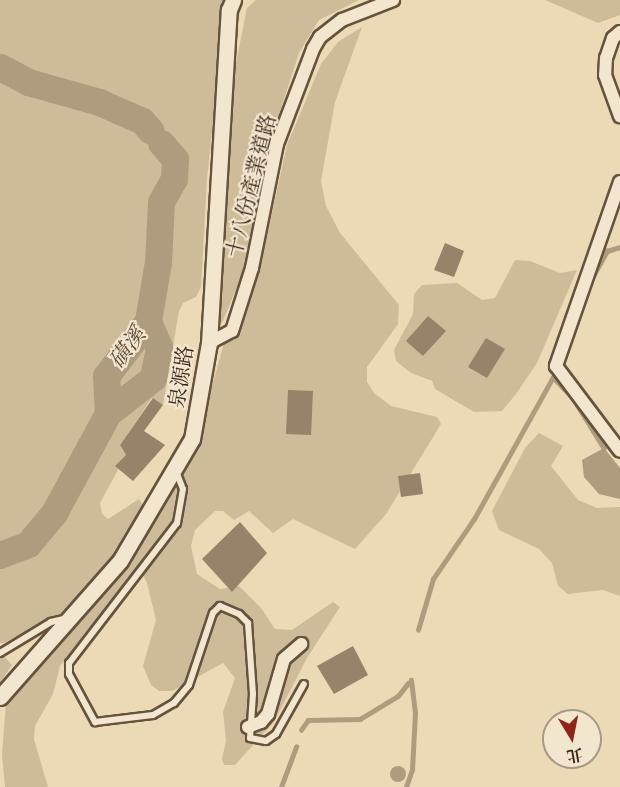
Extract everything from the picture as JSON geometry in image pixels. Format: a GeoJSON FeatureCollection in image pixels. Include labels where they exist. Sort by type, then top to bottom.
{"type":"FeatureCollection","features":[{"type":"Feature","properties":{"kind":"street","name":"泉源路"},"geometry":{"type":"LineString","coordinates":[[0,697],[67,618],[120,561],[192,439],[209,343],[229,10],[233,0]]}},
{"type":"Feature","properties":{"kind":"street","name":"十八份產業道路"},"geometry":{"type":"LineString","coordinates":[[209,343],[232,331],[252,268],[278,144],[313,49],[320,37],[342,20],[393,0]]}},
{"type":"Feature","properties":{"kind":"street"},"geometry":{"type":"LineString","coordinates":[[620,32],[609,48],[605,75],[620,116]]}},
{"type":"Feature","properties":{"kind":"street"},"geometry":{"type":"LineString","coordinates":[[620,182],[556,366],[620,452]]}},
{"type":"Feature","properties":{"kind":"street"},"geometry":{"type":"LineString","coordinates":[[248,727],[261,722],[268,714],[284,659],[301,644]]}},
{"type":"Feature","properties":{"kind":"lane"},"geometry":{"type":"LineString","coordinates":[[174,468],[183,489],[177,523],[77,648],[69,663],[69,674],[95,722],[153,715],[174,703],[189,685],[213,613],[220,606],[239,614],[248,623],[253,694],[248,727],[250,738],[266,741],[276,734],[304,684]]}},
{"type":"Feature","properties":{"kind":"lane"},"geometry":{"type":"LineString","coordinates":[[0,653],[51,622],[67,618]]}},
{"type":"Feature","properties":{"kind":"shaded area"},"geometry":{"type":"Polygon","coordinates":[[[0,0],[226,0],[207,179],[201,287],[196,297],[183,303],[179,311],[163,405],[152,398],[120,445],[126,455],[100,503],[102,514],[108,519],[139,499],[144,507],[95,583],[71,608],[4,643],[0,643],[0,0]]]}},
{"type":"Feature","properties":{"kind":"shaded area"},"geometry":{"type":"Polygon","coordinates":[[[256,0],[359,0],[319,20],[299,53],[267,151],[244,270],[222,323],[216,320],[234,73],[247,8],[256,0]]]}},
{"type":"Feature","properties":{"kind":"shaded area"},"geometry":{"type":"Polygon","coordinates":[[[545,0],[620,0],[620,15],[598,23],[545,0]]]}},
{"type":"Feature","properties":{"kind":"shaded area"},"geometry":{"type":"Polygon","coordinates":[[[362,27],[335,102],[321,181],[326,206],[340,233],[399,305],[398,324],[367,367],[367,382],[374,393],[391,406],[437,417],[441,424],[386,514],[355,549],[293,519],[273,533],[249,511],[234,520],[223,511],[215,511],[195,530],[191,546],[197,574],[220,589],[239,586],[261,608],[275,629],[292,630],[333,602],[340,607],[307,658],[274,722],[235,765],[224,765],[222,759],[226,741],[223,712],[235,678],[223,663],[172,691],[159,691],[151,685],[143,666],[156,620],[147,583],[142,573],[134,571],[60,666],[53,694],[35,726],[34,739],[48,787],[5,787],[2,755],[6,703],[16,682],[191,461],[224,343],[239,334],[261,262],[287,145],[321,64],[338,42],[362,27]]]}},
{"type":"Feature","properties":{"kind":"shaded area"},"geometry":{"type":"Polygon","coordinates":[[[515,260],[530,261],[560,273],[577,270],[537,363],[516,394],[502,411],[474,412],[435,389],[432,381],[411,373],[396,361],[394,350],[413,314],[414,294],[422,285],[457,283],[482,300],[495,298],[515,260]]]}},
{"type":"Feature","properties":{"kind":"shaded area"},"geometry":{"type":"Polygon","coordinates":[[[539,433],[563,446],[551,466],[578,500],[597,508],[620,507],[620,596],[603,590],[568,594],[558,586],[552,563],[539,549],[499,530],[492,511],[525,448],[539,433]]]}},
{"type":"Feature","properties":{"kind":"shaded area"},"geometry":{"type":"Polygon","coordinates":[[[604,448],[620,468],[620,499],[599,494],[584,477],[582,460],[604,448]]]}},
{"type":"Feature","properties":{"kind":"shaded area"},"geometry":{"type":"Polygon","coordinates":[[[5,657],[12,665],[0,683],[0,658],[5,657]]]}},
{"type":"Feature","properties":{"kind":"shaded area"},"geometry":{"type":"Polygon","coordinates":[[[395,766],[401,766],[406,774],[404,780],[395,782],[390,777],[390,771],[395,766]]]}},
{"type":"Feature","properties":{"kind":"building"},"geometry":{"type":"Polygon","coordinates":[[[445,243],[464,251],[454,277],[434,270],[445,243]]]}},
{"type":"Feature","properties":{"kind":"building"},"geometry":{"type":"Polygon","coordinates":[[[428,316],[446,331],[423,356],[406,341],[428,316]]]}},
{"type":"Feature","properties":{"kind":"building"},"geometry":{"type":"Polygon","coordinates":[[[486,338],[505,349],[487,378],[468,367],[486,338]]]}},
{"type":"Feature","properties":{"kind":"building"},"geometry":{"type":"Polygon","coordinates":[[[288,390],[313,391],[311,435],[286,434],[288,390]]]}},
{"type":"Feature","properties":{"kind":"building"},"geometry":{"type":"Polygon","coordinates":[[[153,398],[163,405],[144,431],[165,445],[133,481],[115,466],[126,455],[120,445],[153,398]]]}},
{"type":"Feature","properties":{"kind":"building"},"geometry":{"type":"Polygon","coordinates":[[[420,473],[423,494],[401,497],[398,476],[420,473]]]}},
{"type":"Feature","properties":{"kind":"building"},"geometry":{"type":"Polygon","coordinates":[[[240,522],[267,553],[232,592],[202,559],[240,522]]]}},
{"type":"Feature","properties":{"kind":"building"},"geometry":{"type":"Polygon","coordinates":[[[353,646],[368,675],[334,694],[317,666],[353,646]]]}},
{"type":"Feature","properties":{"kind":"waterway","name":"磺溪"},"geometry":{"type":"LineString","coordinates":[[0,67],[28,82],[99,102],[142,121],[151,131]]}},
{"type":"Feature","properties":{"kind":"waterway","name":"磺溪"},"geometry":{"type":"LineString","coordinates":[[0,555],[28,544],[54,513],[108,413],[106,376],[148,321],[158,262],[161,202],[174,179],[175,159],[161,143]]}},
{"type":"Feature","properties":{"kind":"waterway"},"geometry":{"type":"LineString","coordinates":[[592,278],[607,251],[620,247]]}},
{"type":"Feature","properties":{"kind":"waterway"},"geometry":{"type":"LineString","coordinates":[[108,413],[153,378],[159,347],[148,321]]}},
{"type":"Feature","properties":{"kind":"waterway"},"geometry":{"type":"LineString","coordinates":[[418,630],[433,579],[474,519],[553,377],[573,398],[604,448]]}},
{"type":"Feature","properties":{"kind":"waterway"},"geometry":{"type":"LineString","coordinates":[[406,787],[412,770],[415,713],[411,680]]}},
{"type":"Feature","properties":{"kind":"waterway"},"geometry":{"type":"LineString","coordinates":[[301,730],[308,720],[360,719],[398,696],[408,683]]}},
{"type":"Feature","properties":{"kind":"waterway"},"geometry":{"type":"LineString","coordinates":[[281,787],[296,747]]}}]}
